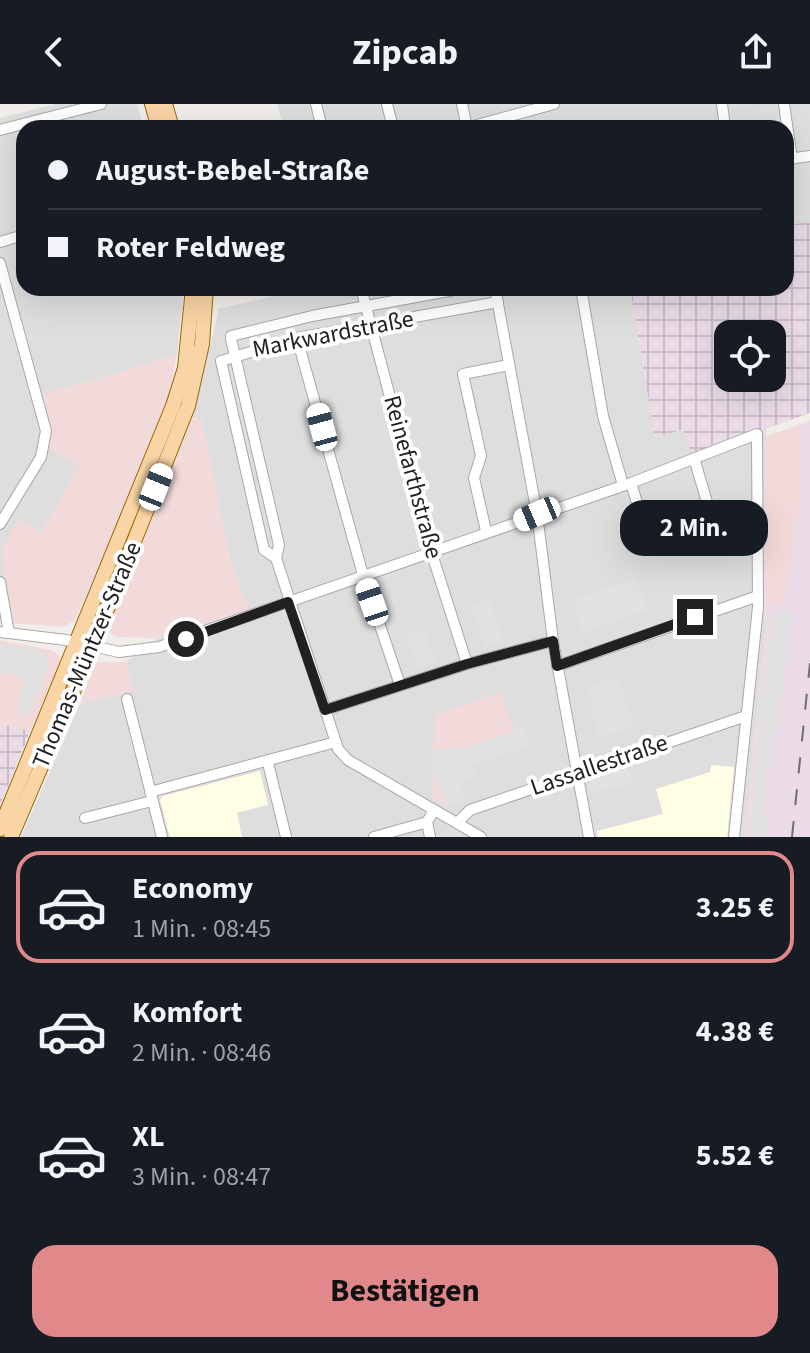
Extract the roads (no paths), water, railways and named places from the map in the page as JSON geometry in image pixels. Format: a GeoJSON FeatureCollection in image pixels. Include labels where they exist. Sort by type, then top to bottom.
{"type":"FeatureCollection","features":[{"type":"Feature","properties":{"kind":"main road","name":"Thomas-Müntzer-Straße"},"geometry":{"type":"LineString","coordinates":[[11,837],[173,406],[185,368],[192,296]]}},
{"type":"Feature","properties":{"kind":"main road","name":"Thomas-Müntzer-Straße"},"geometry":{"type":"LineString","coordinates":[[0,829],[85,645],[188,406],[202,344],[205,296]]}},
{"type":"Feature","properties":{"kind":"street"},"geometry":{"type":"LineString","coordinates":[[39,120],[101,104]]}},
{"type":"Feature","properties":{"kind":"street"},"geometry":{"type":"LineString","coordinates":[[495,120],[550,105]]}},
{"type":"Feature","properties":{"kind":"street"},"geometry":{"type":"LineString","coordinates":[[0,263],[46,431],[41,457],[0,524]]}},
{"type":"Feature","properties":{"kind":"street","name":"Reinefarthstraße"},"geometry":{"type":"LineString","coordinates":[[363,296],[431,551],[467,664]]}},
{"type":"Feature","properties":{"kind":"street","name":"Markwardstraße"},"geometry":{"type":"LineString","coordinates":[[421,296],[231,336],[233,355],[297,338],[498,302]]}},
{"type":"Feature","properties":{"kind":"street"},"geometry":{"type":"LineString","coordinates":[[497,296],[537,514],[557,666],[589,837]]}},
{"type":"Feature","properties":{"kind":"street"},"geometry":{"type":"LineString","coordinates":[[583,296],[603,416],[649,542],[712,519],[694,458]]}},
{"type":"Feature","properties":{"kind":"street"},"geometry":{"type":"LineString","coordinates":[[297,338],[363,575],[400,685]]}},
{"type":"Feature","properties":{"kind":"street"},"geometry":{"type":"LineString","coordinates":[[233,355],[221,361],[264,550],[276,558],[336,742],[348,760],[481,837]]}},
{"type":"Feature","properties":{"kind":"street"},"geometry":{"type":"LineString","coordinates":[[486,531],[474,478],[481,456],[463,374],[509,365]]}},
{"type":"Feature","properties":{"kind":"street"},"geometry":{"type":"LineString","coordinates":[[0,582],[4,632],[119,652],[148,650],[627,484],[757,434],[758,596],[734,837]]}},
{"type":"Feature","properties":{"kind":"street"},"geometry":{"type":"LineString","coordinates":[[557,666],[758,596]]}},
{"type":"Feature","properties":{"kind":"street"},"geometry":{"type":"LineString","coordinates":[[325,710],[467,664],[553,641]]}},
{"type":"Feature","properties":{"kind":"street"},"geometry":{"type":"LineString","coordinates":[[127,699],[162,837]]}},
{"type":"Feature","properties":{"kind":"street","name":"Lassallestraße"},"geometry":{"type":"LineString","coordinates":[[457,823],[470,810],[746,716]]}},
{"type":"Feature","properties":{"kind":"street"},"geometry":{"type":"LineString","coordinates":[[85,818],[336,742]]}},
{"type":"Feature","properties":{"kind":"street"},"geometry":{"type":"LineString","coordinates":[[268,763],[286,837]]}},
{"type":"Feature","properties":{"kind":"street"},"geometry":{"type":"LineString","coordinates":[[430,837],[427,822],[434,810]]}},
{"type":"Feature","properties":{"kind":"street"},"geometry":{"type":"LineString","coordinates":[[374,837],[427,822]]}},
{"type":"Feature","properties":{"kind":"railway"},"geometry":{"type":"LineString","coordinates":[[792,837],[810,663]]}}]}
